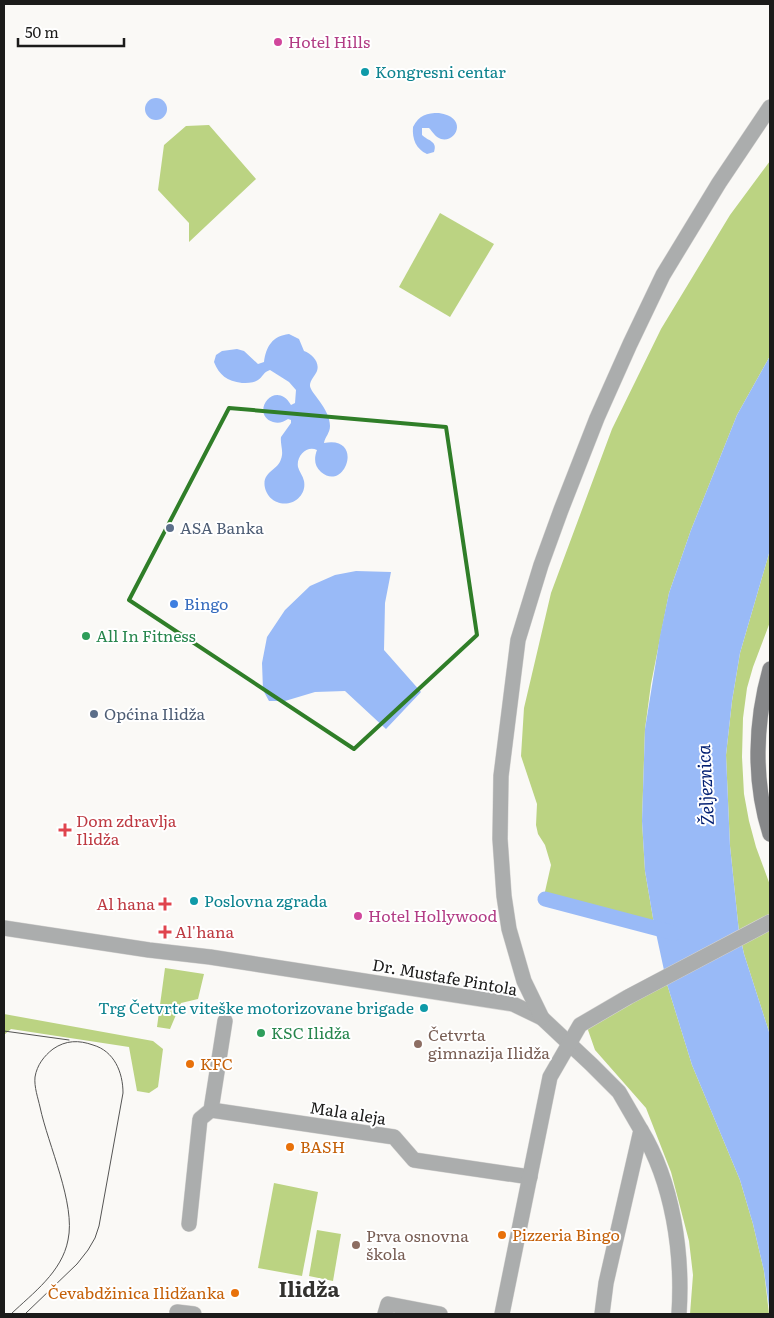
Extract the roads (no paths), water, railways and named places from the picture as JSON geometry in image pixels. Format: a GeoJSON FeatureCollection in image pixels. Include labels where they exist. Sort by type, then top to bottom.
{"type":"FeatureCollection","features":[{"type":"Feature","properties":{"kind":"street"},"geometry":{"type":"LineString","coordinates":[[542,1018],[524,981],[509,930],[504,896],[500,839],[501,776],[518,640],[541,565],[561,510],[597,418],[630,344],[663,275],[718,183],[770,107]]}},
{"type":"Feature","properties":{"kind":"street"},"geometry":{"type":"LineString","coordinates":[[770,669],[763,694],[758,737],[762,803],[770,834]]}},
{"type":"Feature","properties":{"kind":"street"},"geometry":{"type":"LineString","coordinates":[[502,1314],[550,1077],[580,1025],[770,922]]}},
{"type":"Feature","properties":{"kind":"street","name":"Dr. Mustafe Pintola"},"geometry":{"type":"LineString","coordinates":[[4,928],[149,950],[210,957],[503,1002],[512,1004],[542,1018],[619,1092],[658,1163],[674,1222],[680,1289],[679,1314]]}},
{"type":"Feature","properties":{"kind":"street"},"geometry":{"type":"LineString","coordinates":[[188,1224],[200,1119],[211,1110],[225,1021]]}},
{"type":"Feature","properties":{"kind":"street","name":"Mala aleja"},"geometry":{"type":"LineString","coordinates":[[211,1110],[394,1137],[414,1160],[530,1177]]}},
{"type":"Feature","properties":{"kind":"street"},"geometry":{"type":"LineString","coordinates":[[602,1314],[606,1283],[641,1130]]}},
{"type":"Feature","properties":{"kind":"street"},"geometry":{"type":"LineString","coordinates":[[385,1314],[388,1304],[440,1314]]}},
{"type":"Feature","properties":{"kind":"street"},"geometry":{"type":"LineString","coordinates":[[177,1312],[194,1314]]}},
{"type":"Feature","properties":{"kind":"water"},"geometry":{"type":"Polygon","coordinates":[[[156,98],[164,101],[167,109],[164,117],[156,120],[148,117],[145,109],[148,101],[156,98]]]}},
{"type":"Feature","properties":{"kind":"water"},"geometry":{"type":"Polygon","coordinates":[[[439,113],[454,119],[457,129],[452,137],[441,139],[429,128],[422,128],[422,135],[434,143],[435,146],[434,152],[427,154],[416,143],[413,136],[413,127],[424,116],[439,113]]]}},
{"type":"Feature","properties":{"kind":"water"},"geometry":{"type":"Polygon","coordinates":[[[289,334],[299,339],[304,351],[312,356],[317,364],[317,371],[310,385],[329,419],[330,428],[324,443],[337,443],[344,447],[347,454],[347,462],[343,470],[337,475],[330,476],[321,472],[316,465],[317,450],[306,450],[300,455],[298,463],[304,481],[303,491],[292,502],[282,503],[270,498],[266,491],[265,480],[281,459],[281,437],[291,423],[291,420],[288,419],[279,423],[273,422],[266,418],[263,412],[267,400],[272,396],[278,395],[285,398],[291,405],[295,403],[296,390],[289,382],[270,370],[255,382],[242,383],[232,381],[221,374],[214,362],[216,355],[222,351],[237,349],[244,351],[258,364],[264,362],[266,352],[271,343],[278,337],[289,334]]]}},
{"type":"Feature","properties":{"kind":"water","name":"Željeznica"},"geometry":{"type":"Polygon","coordinates":[[[770,356],[770,550],[740,653],[726,755],[730,846],[739,932],[744,954],[770,1035],[770,1314],[764,1271],[740,1180],[692,1065],[667,984],[645,871],[642,821],[645,729],[669,593],[691,530],[737,415],[770,356]]]}},
{"type":"Feature","properties":{"kind":"water"},"geometry":{"type":"Polygon","coordinates":[[[356,571],[391,572],[385,603],[384,650],[421,692],[386,729],[345,691],[315,692],[285,701],[269,701],[263,690],[262,663],[267,637],[285,610],[310,586],[335,575],[356,571]]]}},
{"type":"Feature","properties":{"kind":"waterway"},"geometry":{"type":"LineString","coordinates":[[545,899],[674,933]]}},
{"type":"Feature","properties":{"kind":"tram line"},"geometry":{"type":"LineString","coordinates":[[4,1031],[69,1040]]}},
{"type":"Feature","properties":{"kind":"tram line"},"geometry":{"type":"LineString","coordinates":[[11,1314],[53,1272],[65,1252],[68,1240],[68,1209],[65,1192],[36,1092],[36,1073],[44,1058],[58,1046],[73,1042],[88,1043],[107,1052],[112,1057],[119,1070],[123,1085],[99,1226],[95,1238],[77,1264],[25,1314]]}},
{"type":"Feature","properties":{"kind":"place","name":"Hotel Hills"},"geometry":{"type":"Point","coordinates":[278,42]}},
{"type":"Feature","properties":{"kind":"place","name":"Kongresni centar"},"geometry":{"type":"Point","coordinates":[365,72]}},
{"type":"Feature","properties":{"kind":"place","name":"ASA Banka"},"geometry":{"type":"Point","coordinates":[170,528]}},
{"type":"Feature","properties":{"kind":"place","name":"Bingo"},"geometry":{"type":"Point","coordinates":[174,604]}},
{"type":"Feature","properties":{"kind":"place","name":"All In Fitness"},"geometry":{"type":"Point","coordinates":[86,636]}},
{"type":"Feature","properties":{"kind":"place","name":"Općina Ilidža"},"geometry":{"type":"Point","coordinates":[94,714]}},
{"type":"Feature","properties":{"kind":"place","name":"Dom zdravlja Ilidža"},"geometry":{"type":"Point","coordinates":[65,830]}},
{"type":"Feature","properties":{"kind":"place","name":"Poslovna zgrada"},"geometry":{"type":"Point","coordinates":[194,901]}},
{"type":"Feature","properties":{"kind":"place","name":"Al hana"},"geometry":{"type":"Point","coordinates":[165,904]}},
{"type":"Feature","properties":{"kind":"place","name":"Hotel Hollywood"},"geometry":{"type":"Point","coordinates":[358,916]}},
{"type":"Feature","properties":{"kind":"place","name":"Al'hana"},"geometry":{"type":"Point","coordinates":[165,932]}},
{"type":"Feature","properties":{"kind":"place","name":"Trg Četvrte viteške motorizovane brigade"},"geometry":{"type":"Point","coordinates":[424,1008]}},
{"type":"Feature","properties":{"kind":"place","name":"KSC Ilidža"},"geometry":{"type":"Point","coordinates":[261,1033]}},
{"type":"Feature","properties":{"kind":"place","name":"Četvrta gimnazija Ilidža"},"geometry":{"type":"Point","coordinates":[418,1044]}},
{"type":"Feature","properties":{"kind":"place","name":"KFC"},"geometry":{"type":"Point","coordinates":[190,1064]}},
{"type":"Feature","properties":{"kind":"place","name":"BASH"},"geometry":{"type":"Point","coordinates":[290,1147]}},
{"type":"Feature","properties":{"kind":"place","name":"Pizzeria Bingo"},"geometry":{"type":"Point","coordinates":[502,1235]}},
{"type":"Feature","properties":{"kind":"place","name":"Prva osnovna škola"},"geometry":{"type":"Point","coordinates":[356,1245]}},
{"type":"Feature","properties":{"kind":"place","name":"Čevabdžinica Ilidžanka"},"geometry":{"type":"Point","coordinates":[235,1293]}},
{"type":"Feature","properties":{"kind":"district","name":"Ilidža"},"geometry":{"type":"Point","coordinates":[309,1290]}}]}
